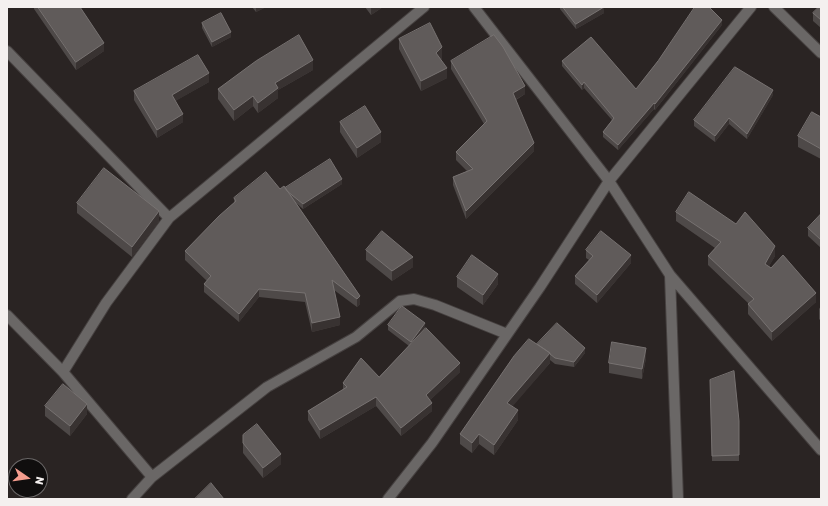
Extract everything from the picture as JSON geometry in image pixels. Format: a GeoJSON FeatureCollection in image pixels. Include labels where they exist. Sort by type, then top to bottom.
{"type":"FeatureCollection","features":[{"type":"Feature","properties":{"kind":"street"},"geometry":{"type":"LineString","coordinates":[[63,372],[106,303],[169,218],[424,7]]}},
{"type":"Feature","properties":{"kind":"street"},"geometry":{"type":"LineString","coordinates":[[474,7],[609,181],[670,275],[821,450]]}},
{"type":"Feature","properties":{"kind":"street"},"geometry":{"type":"LineString","coordinates":[[388,499],[432,443],[508,334],[609,181],[751,7]]}},
{"type":"Feature","properties":{"kind":"street"},"geometry":{"type":"LineString","coordinates":[[774,7],[821,53]]}},
{"type":"Feature","properties":{"kind":"street"},"geometry":{"type":"LineString","coordinates":[[7,51],[169,218]]}},
{"type":"Feature","properties":{"kind":"street"},"geometry":{"type":"LineString","coordinates":[[670,275],[678,499]]}},
{"type":"Feature","properties":{"kind":"street"},"geometry":{"type":"LineString","coordinates":[[132,499],[152,477],[267,387],[356,337],[400,301],[414,299],[435,305],[508,334]]}},
{"type":"Feature","properties":{"kind":"street"},"geometry":{"type":"LineString","coordinates":[[7,316],[63,372],[152,477]]}},
{"type":"Feature","properties":{"kind":"building"},"geometry":{"type":"Polygon","coordinates":[[[38,7],[80,7],[104,43],[76,62],[38,7]]]}},
{"type":"Feature","properties":{"kind":"building"},"geometry":{"type":"Polygon","coordinates":[[[563,7],[604,7],[576,24],[563,7]]]}},
{"type":"Feature","properties":{"kind":"building"},"geometry":{"type":"Polygon","coordinates":[[[695,7],[709,7],[722,20],[655,104],[654,103],[618,145],[603,132],[614,118],[584,82],[582,85],[562,61],[591,37],[636,89],[658,61],[695,7]]]}},
{"type":"Feature","properties":{"kind":"building"},"geometry":{"type":"Polygon","coordinates":[[[821,7],[821,20],[813,13],[821,7]]]}},
{"type":"Feature","properties":{"kind":"building"},"geometry":{"type":"Polygon","coordinates":[[[221,13],[231,32],[212,42],[202,23],[221,13]]]}},
{"type":"Feature","properties":{"kind":"building"},"geometry":{"type":"Polygon","coordinates":[[[430,23],[442,47],[436,53],[447,68],[421,81],[399,39],[430,23]]]}},
{"type":"Feature","properties":{"kind":"building"},"geometry":{"type":"Polygon","coordinates":[[[299,35],[313,60],[275,83],[278,88],[258,103],[253,96],[234,110],[218,89],[256,61],[299,35]]]}},
{"type":"Feature","properties":{"kind":"building"},"geometry":{"type":"Polygon","coordinates":[[[494,35],[503,47],[525,86],[513,93],[534,143],[466,211],[453,177],[473,169],[456,152],[487,121],[451,61],[494,35]]]}},
{"type":"Feature","properties":{"kind":"building"},"geometry":{"type":"Polygon","coordinates":[[[198,55],[209,73],[172,95],[183,114],[157,130],[134,91],[198,55]]]}},
{"type":"Feature","properties":{"kind":"building"},"geometry":{"type":"Polygon","coordinates":[[[735,67],[773,90],[747,134],[729,118],[715,136],[694,120],[735,67]]]}},
{"type":"Feature","properties":{"kind":"building"},"geometry":{"type":"Polygon","coordinates":[[[365,106],[381,132],[357,148],[340,122],[365,106]]]}},
{"type":"Feature","properties":{"kind":"building"},"geometry":{"type":"Polygon","coordinates":[[[812,112],[821,117],[821,149],[798,136],[812,112]]]}},
{"type":"Feature","properties":{"kind":"building"},"geometry":{"type":"Polygon","coordinates":[[[330,159],[342,179],[303,204],[287,191],[285,188],[330,159]]]}},
{"type":"Feature","properties":{"kind":"building"},"geometry":{"type":"Polygon","coordinates":[[[104,168],[159,211],[132,247],[77,203],[104,168]]]}},
{"type":"Feature","properties":{"kind":"building"},"geometry":{"type":"Polygon","coordinates":[[[266,172],[280,189],[284,186],[360,296],[357,299],[332,280],[340,317],[312,323],[305,293],[259,289],[239,314],[204,284],[211,276],[185,251],[236,201],[234,198],[266,172]]]}},
{"type":"Feature","properties":{"kind":"building"},"geometry":{"type":"Polygon","coordinates":[[[689,192],[736,224],[745,212],[775,246],[765,264],[771,268],[783,255],[816,293],[772,332],[748,304],[754,299],[708,256],[721,242],[676,212],[689,192]]]}},
{"type":"Feature","properties":{"kind":"building"},"geometry":{"type":"Polygon","coordinates":[[[821,214],[821,240],[808,228],[821,214]]]}},
{"type":"Feature","properties":{"kind":"building"},"geometry":{"type":"Polygon","coordinates":[[[382,231],[413,257],[392,271],[366,250],[382,231]]]}},
{"type":"Feature","properties":{"kind":"building"},"geometry":{"type":"Polygon","coordinates":[[[601,231],[631,255],[597,295],[575,276],[593,256],[586,250],[601,231]]]}},
{"type":"Feature","properties":{"kind":"building"},"geometry":{"type":"Polygon","coordinates":[[[472,255],[498,274],[483,295],[457,277],[472,255]]]}},
{"type":"Feature","properties":{"kind":"building"},"geometry":{"type":"Polygon","coordinates":[[[402,306],[425,323],[411,342],[388,325],[402,306]]]}},
{"type":"Feature","properties":{"kind":"building"},"geometry":{"type":"Polygon","coordinates":[[[557,323],[585,348],[574,362],[555,358],[537,344],[557,323]]]}},
{"type":"Feature","properties":{"kind":"building"},"geometry":{"type":"Polygon","coordinates":[[[426,328],[460,363],[426,395],[432,403],[401,428],[376,397],[320,430],[308,411],[347,387],[343,383],[361,358],[379,377],[426,328]]]}},
{"type":"Feature","properties":{"kind":"building"},"geometry":{"type":"Polygon","coordinates":[[[529,339],[550,353],[507,403],[518,410],[494,445],[479,434],[472,443],[460,434],[514,356],[529,339]]]}},
{"type":"Feature","properties":{"kind":"building"},"geometry":{"type":"Polygon","coordinates":[[[612,342],[646,348],[642,369],[609,363],[612,342]]]}},
{"type":"Feature","properties":{"kind":"building"},"geometry":{"type":"Polygon","coordinates":[[[734,371],[739,421],[739,455],[712,456],[710,380],[734,371]]]}},
{"type":"Feature","properties":{"kind":"building"},"geometry":{"type":"Polygon","coordinates":[[[63,384],[87,404],[70,426],[45,406],[63,384]]]}},
{"type":"Feature","properties":{"kind":"building"},"geometry":{"type":"Polygon","coordinates":[[[257,424],[281,454],[263,468],[243,443],[243,435],[257,424]]]}},
{"type":"Feature","properties":{"kind":"building"},"geometry":{"type":"Polygon","coordinates":[[[211,483],[224,499],[197,499],[196,498],[211,483]]]}}]}
